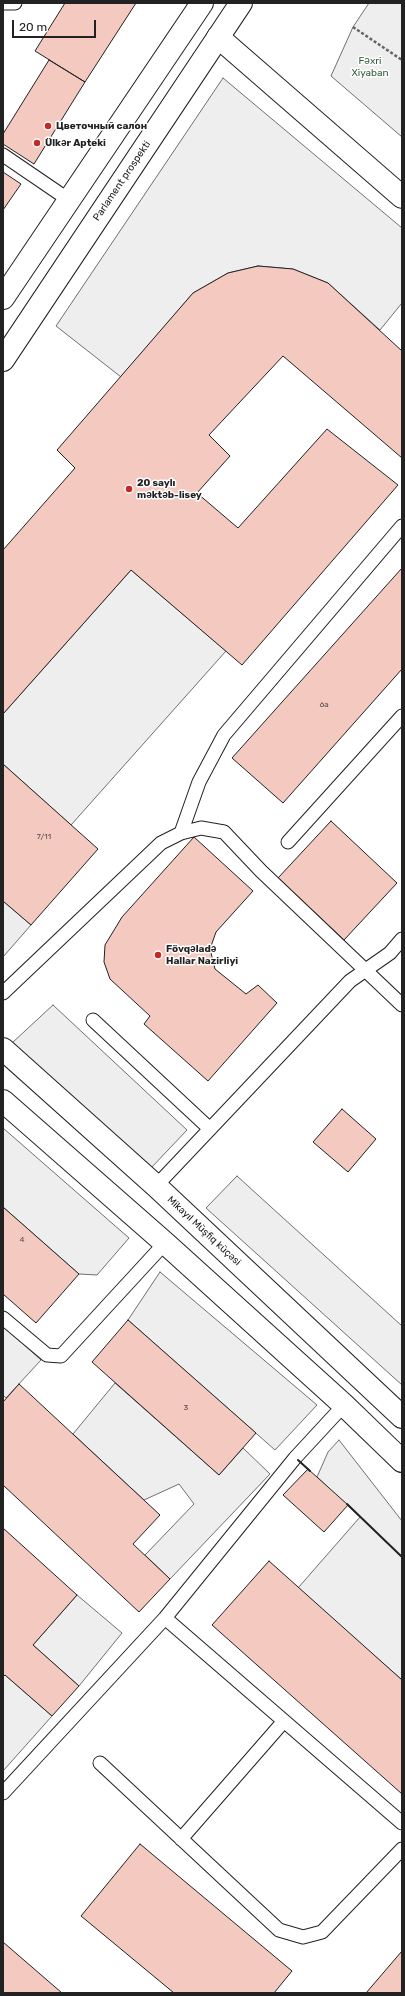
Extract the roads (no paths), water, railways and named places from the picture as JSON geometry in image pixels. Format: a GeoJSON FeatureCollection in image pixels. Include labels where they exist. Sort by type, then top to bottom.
{"type":"FeatureCollection","features":[{"type":"Feature","properties":{"kind":"main road","name":"Parlament prospekti"},"geometry":{"type":"LineString","coordinates":[[3,360],[241,3]]}},
{"type":"Feature","properties":{"kind":"main road"},"geometry":{"type":"LineString","coordinates":[[3,298],[198,5]]}},
{"type":"Feature","properties":{"kind":"main road"},"geometry":{"type":"LineString","coordinates":[[218,37],[402,197]]}},
{"type":"Feature","properties":{"kind":"main road","name":"Mikayıl Müşfiq küçəsi"},"geometry":{"type":"LineString","coordinates":[[3,1048],[156,1186],[402,1417]]}},
{"type":"Feature","properties":{"kind":"main road"},"geometry":{"type":"LineString","coordinates":[[3,1101],[165,1243],[344,1405],[402,1461]]}},
{"type":"Feature","properties":{"kind":"lane"},"geometry":{"type":"LineString","coordinates":[[4,3],[15,3]]}},
{"type":"Feature","properties":{"kind":"lane"},"geometry":{"type":"LineString","coordinates":[[3,155],[69,200]]}},
{"type":"Feature","properties":{"kind":"lane"},"geometry":{"type":"LineString","coordinates":[[181,833],[200,782],[224,735],[402,526]]}},
{"type":"Feature","properties":{"kind":"lane"},"geometry":{"type":"LineString","coordinates":[[288,842],[402,716]]}},
{"type":"Feature","properties":{"kind":"lane"},"geometry":{"type":"LineString","coordinates":[[3,993],[161,843],[181,833],[201,828],[224,832],[261,872],[402,1005]]}},
{"type":"Feature","properties":{"kind":"lane"},"geometry":{"type":"LineString","coordinates":[[156,1186],[350,981],[390,953],[402,939]]}},
{"type":"Feature","properties":{"kind":"lane"},"geometry":{"type":"LineString","coordinates":[[94,1020],[210,1129]]}},
{"type":"Feature","properties":{"kind":"lane"},"geometry":{"type":"LineString","coordinates":[[3,1318],[47,1355],[61,1356],[165,1243]]}},
{"type":"Feature","properties":{"kind":"lane"},"geometry":{"type":"LineString","coordinates":[[3,1793],[164,1618],[295,1458],[344,1405]]}},
{"type":"Feature","properties":{"kind":"lane"},"geometry":{"type":"LineString","coordinates":[[164,1618],[402,1823]]}},
{"type":"Feature","properties":{"kind":"lane"},"geometry":{"type":"LineString","coordinates":[[181,1839],[284,1721]]}},
{"type":"Feature","properties":{"kind":"lane"},"geometry":{"type":"LineString","coordinates":[[100,1763],[279,1930],[303,1937],[322,1932],[402,1849]]}},
{"type":"Feature","properties":{"kind":"place","name":"Цветочный салон"},"geometry":{"type":"Point","coordinates":[48,126]}},
{"type":"Feature","properties":{"kind":"place","name":"Ülkər Apteki"},"geometry":{"type":"Point","coordinates":[37,143]}},
{"type":"Feature","properties":{"kind":"place","name":"20 saylı məktəb-lisey"},"geometry":{"type":"Point","coordinates":[129,489]}},
{"type":"Feature","properties":{"kind":"place","name":"Fövqəladə Hallar Nazirliyi"},"geometry":{"type":"Point","coordinates":[158,955]}},
{"type":"Feature","properties":{"kind":"park label","name":"Fəxri Xiyaban"},"geometry":{"type":"Point","coordinates":[370,66]}}]}
